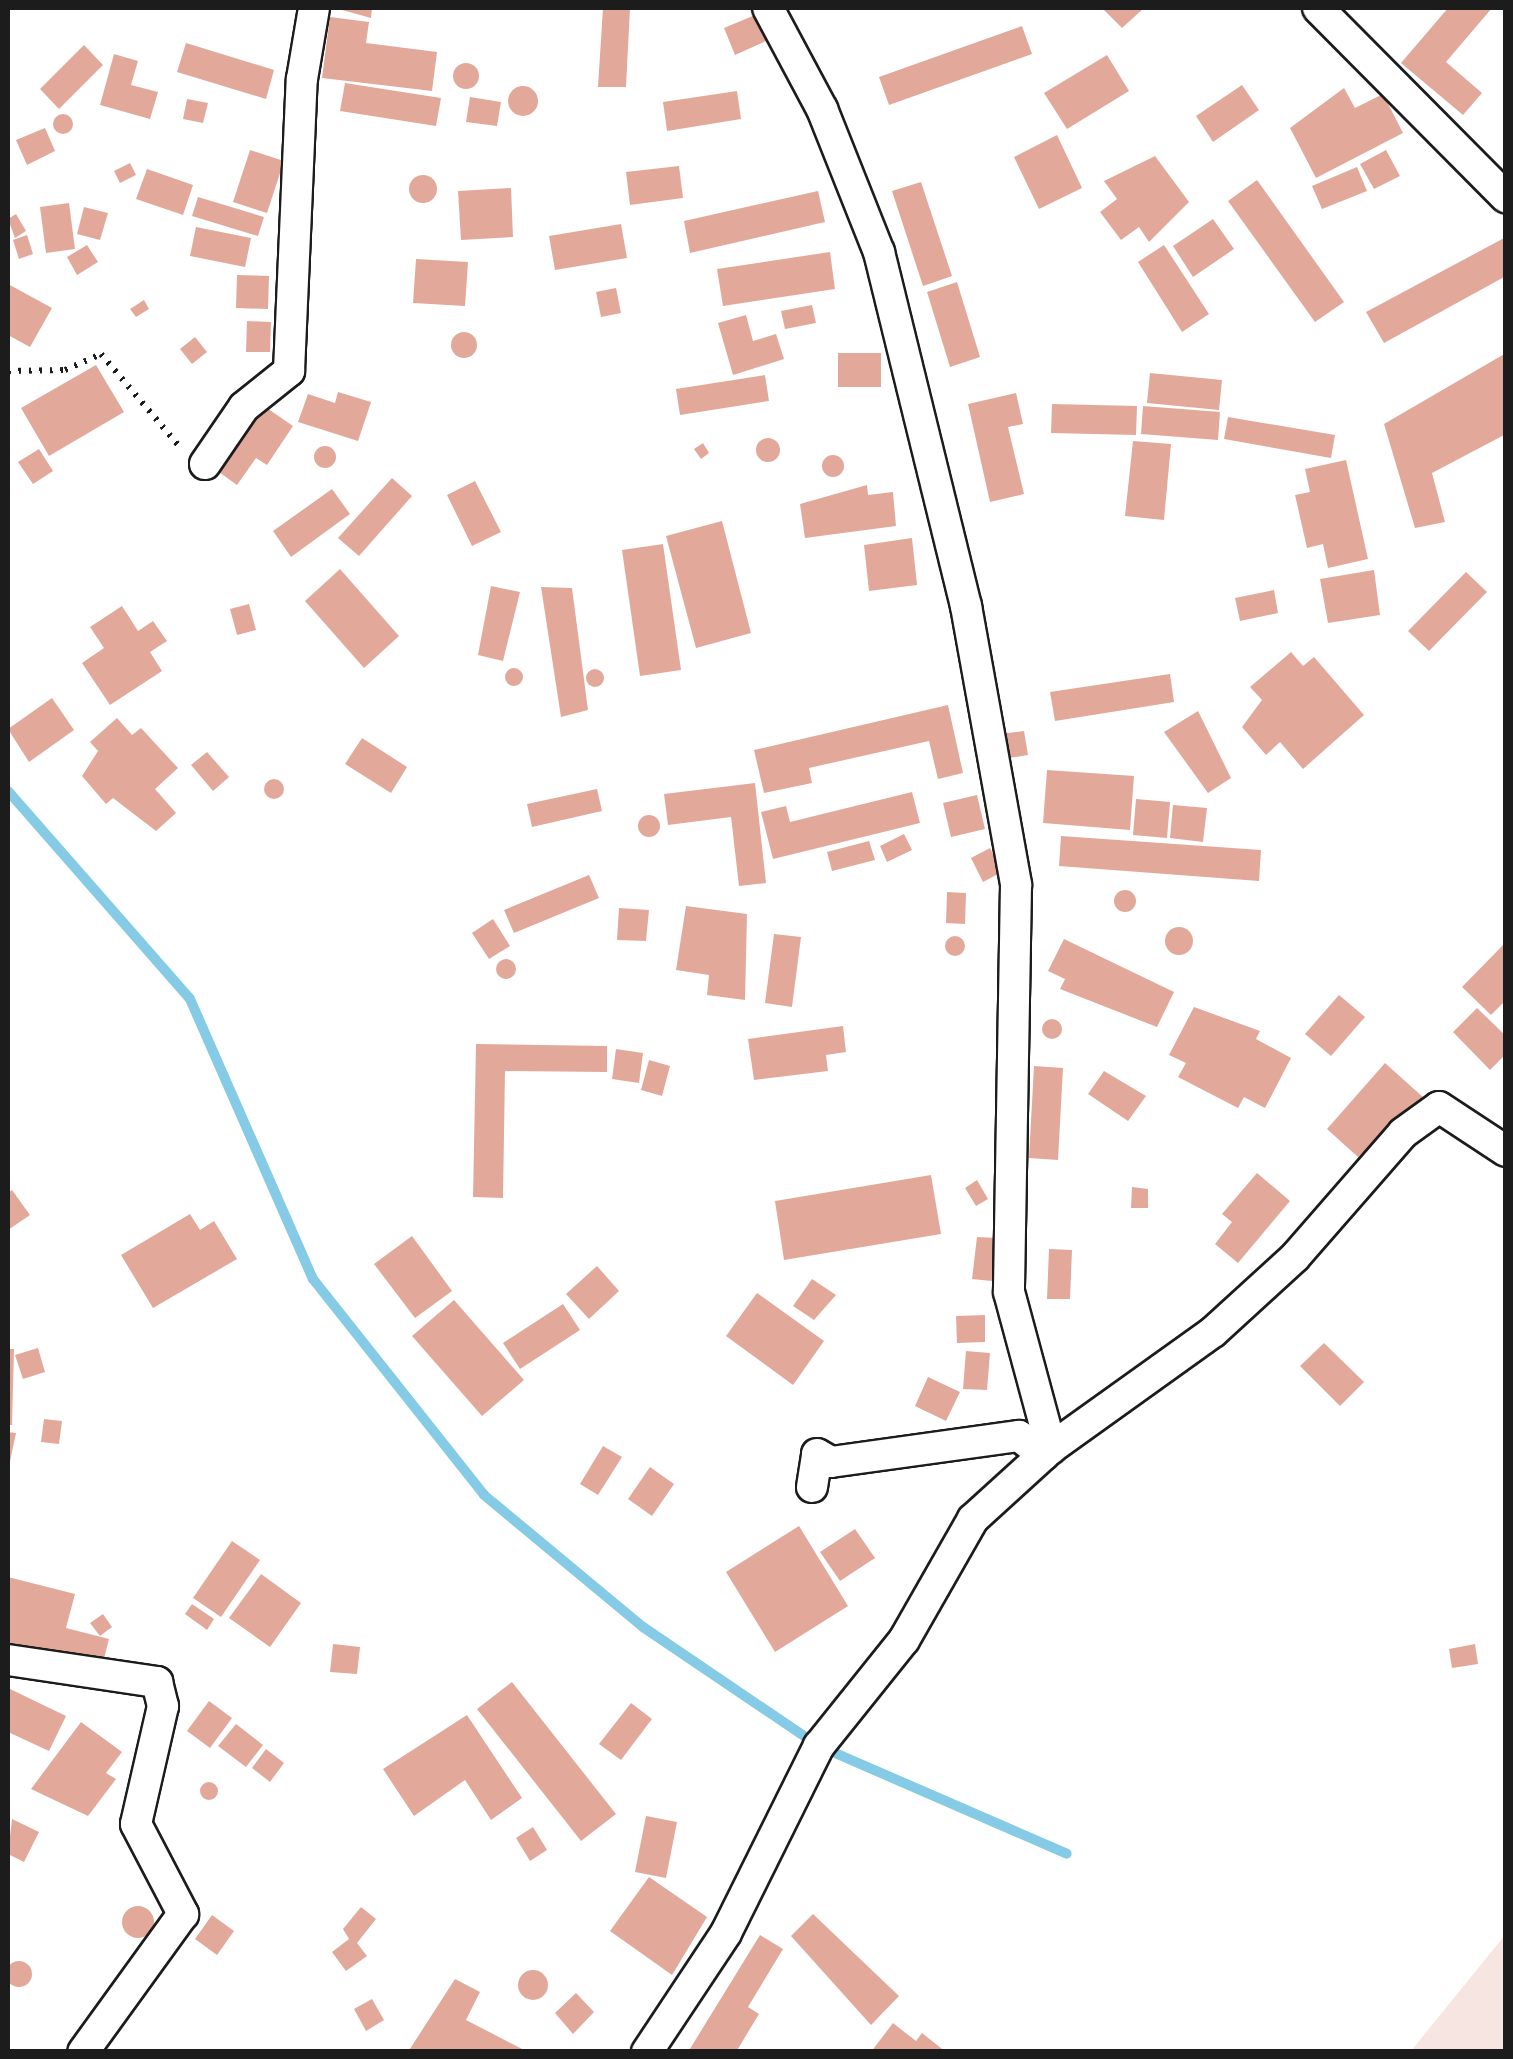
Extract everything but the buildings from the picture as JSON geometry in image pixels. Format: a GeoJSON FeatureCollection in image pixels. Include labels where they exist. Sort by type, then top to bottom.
{"type":"FeatureCollection","features":[{"type":"Feature","properties":{"kind":"street"},"geometry":{"type":"LineString","coordinates":[[205,464],[244,408],[289,371],[314,8]]}},
{"type":"Feature","properties":{"kind":"street"},"geometry":{"type":"LineString","coordinates":[[768,8],[822,109],[879,252],[966,606],[1016,885],[1010,1292],[1047,1452]]}},
{"type":"Feature","properties":{"kind":"street"},"geometry":{"type":"LineString","coordinates":[[1318,8],[1506,197]]}},
{"type":"Feature","properties":{"kind":"street"},"geometry":{"type":"LineString","coordinates":[[646,2052],[726,1933],[819,1746],[904,1640],[974,1519],[1047,1452],[1214,1332],[1295,1257],[1403,1133],[1439,1107],[1506,1151]]}},
{"type":"Feature","properties":{"kind":"street"},"geometry":{"type":"LineString","coordinates":[[812,1487],[817,1454],[831,1462],[1019,1436],[1047,1452]]}},
{"type":"Feature","properties":{"kind":"street"},"geometry":{"type":"LineString","coordinates":[[8,1660],[157,1682],[163,1706],[136,1824],[182,1914],[83,2052]]}},
{"type":"Feature","properties":{"kind":"path"},"geometry":{"type":"LineString","coordinates":[[8,371],[65,370],[102,354],[172,440],[205,464]]}},
{"type":"Feature","properties":{"kind":"shaded area"},"geometry":{"type":"Polygon","coordinates":[[[1505,1935],[1505,2051],[1411,2051],[1505,1935]]]}},
{"type":"Feature","properties":{"kind":"waterway"},"geometry":{"type":"LineString","coordinates":[[8,791],[190,999],[313,1279],[484,1495],[643,1627],[819,1746],[1067,1854]]}}]}
